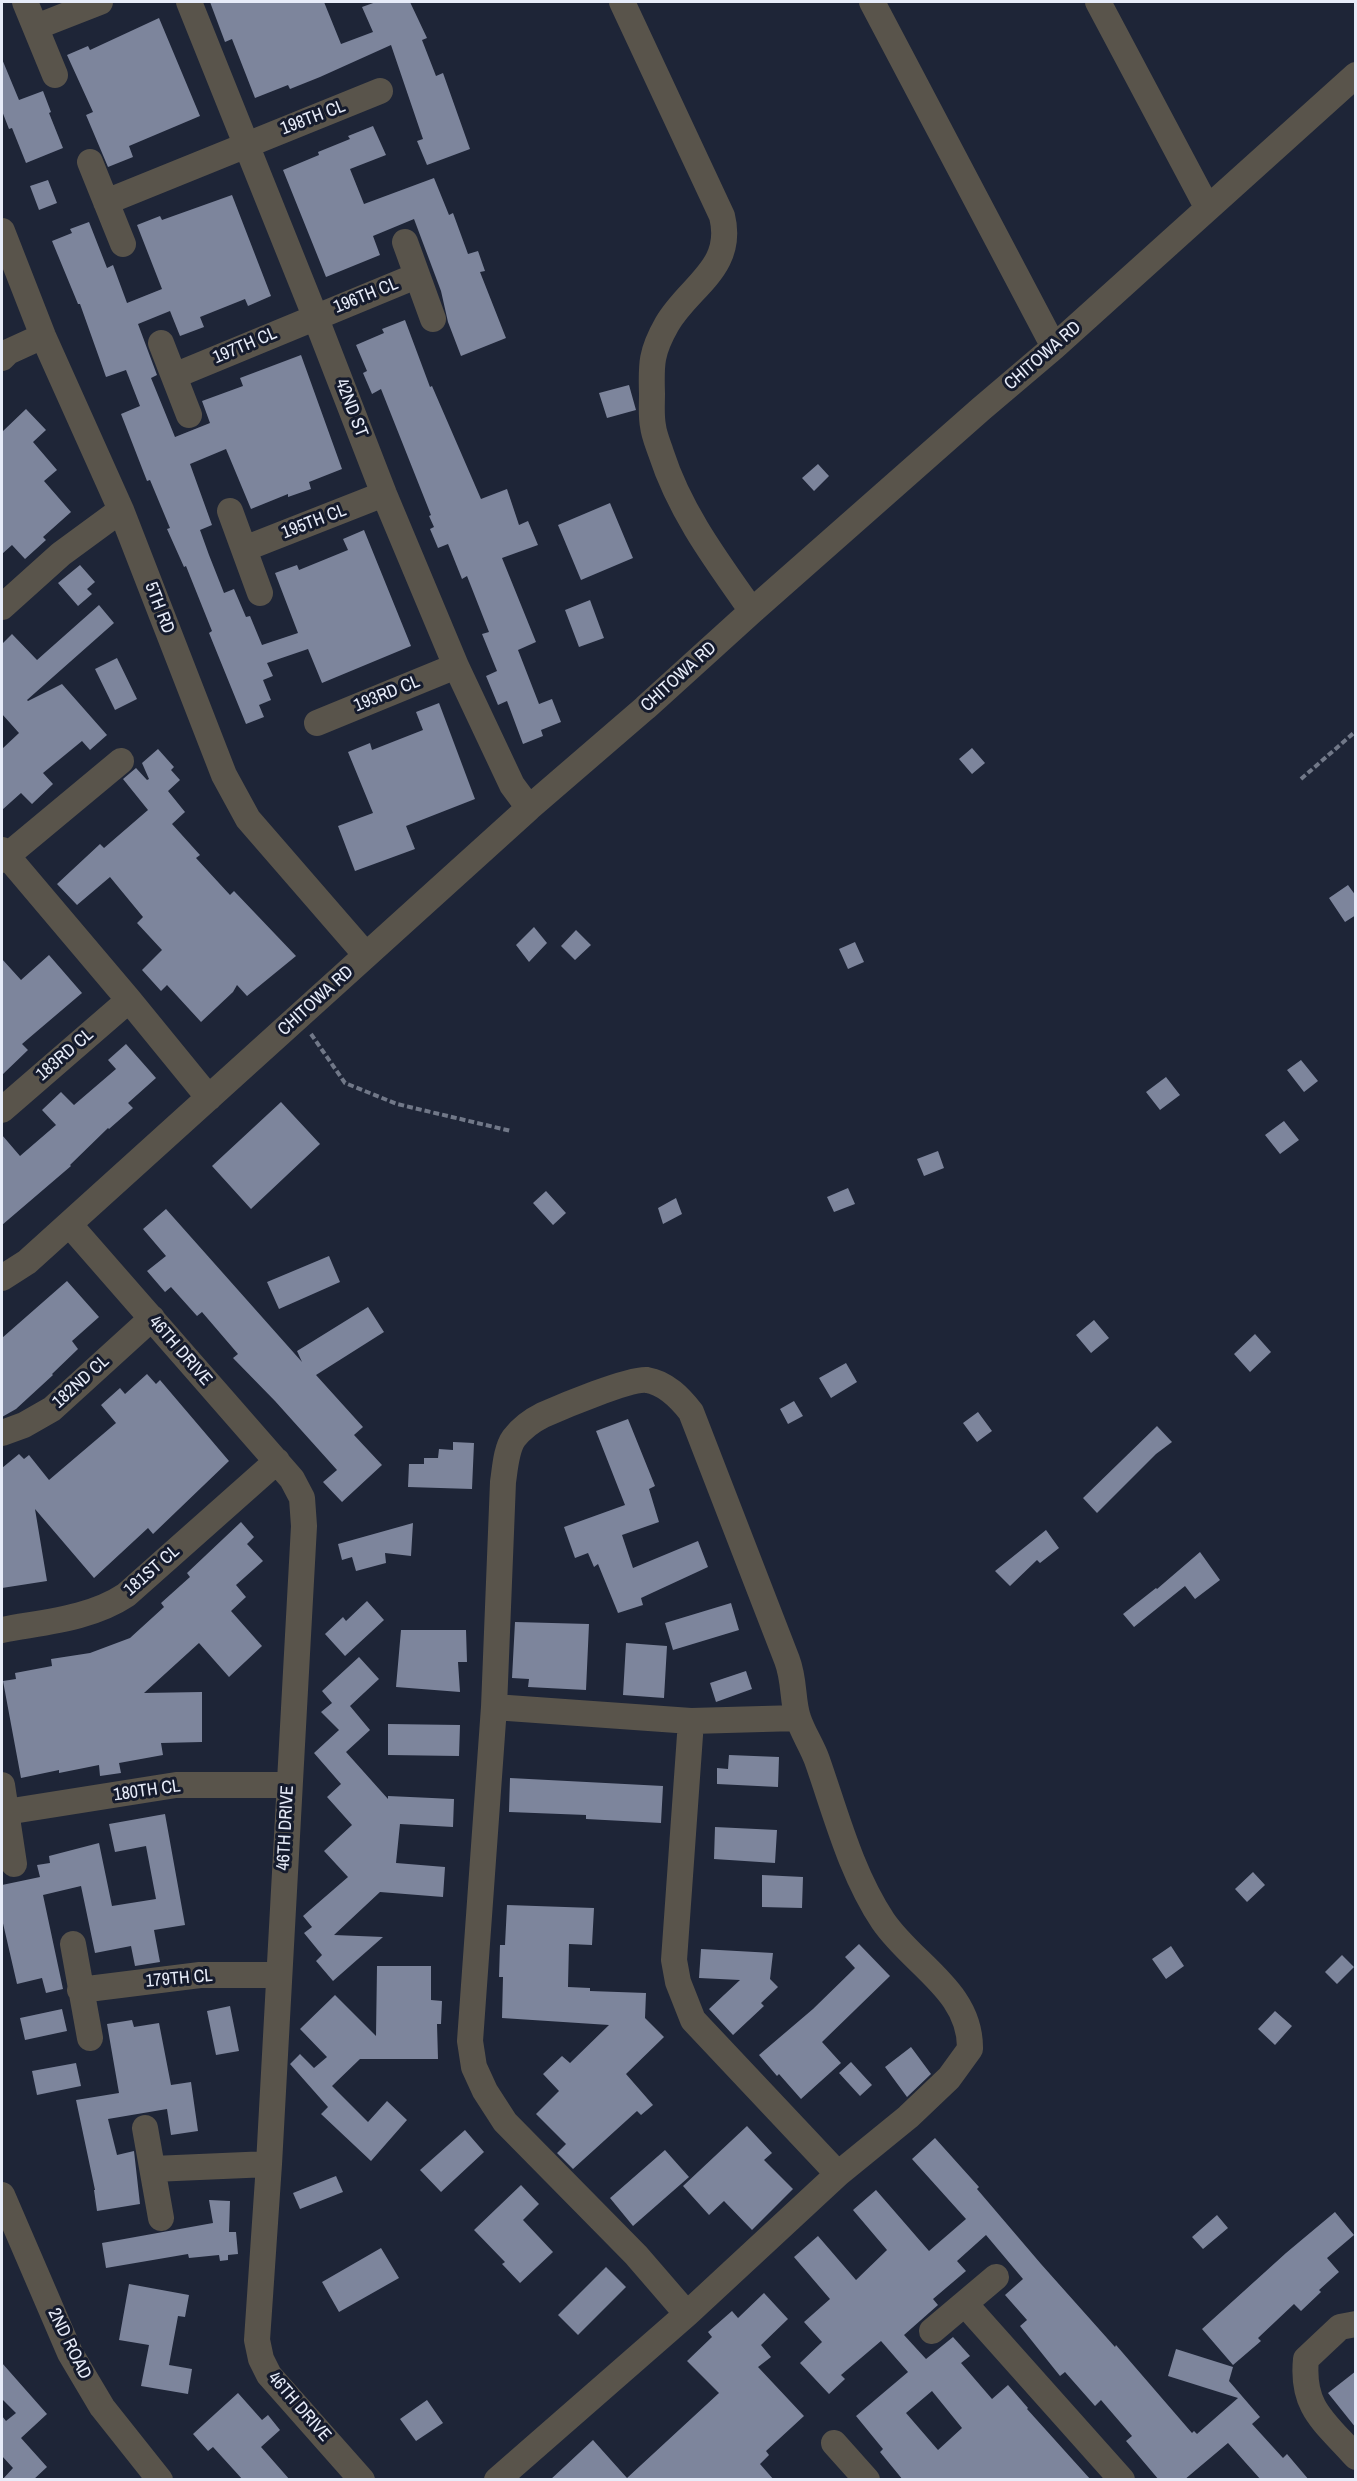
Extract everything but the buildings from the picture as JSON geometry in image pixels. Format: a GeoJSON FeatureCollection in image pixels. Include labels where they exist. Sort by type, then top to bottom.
{"type":"FeatureCollection","features":[{"type":"Feature","properties":{"kind":"street"},"geometry":{"type":"LineString","coordinates":[[25,2],[55,75]]}},
{"type":"Feature","properties":{"kind":"street"},"geometry":{"type":"LineString","coordinates":[[36,27],[100,2]]}},
{"type":"Feature","properties":{"kind":"street","name":"42ND ST"},"geometry":{"type":"LineString","coordinates":[[189,2],[384,494],[456,666],[512,785],[529,808]]}},
{"type":"Feature","properties":{"kind":"street"},"geometry":{"type":"LineString","coordinates":[[622,2],[722,216],[726,235],[721,254],[713,270],[668,322],[654,350],[651,361],[653,428],[668,475],[698,534],[752,611]]}},
{"type":"Feature","properties":{"kind":"street"},"geometry":{"type":"LineString","coordinates":[[872,2],[1054,347]]}},
{"type":"Feature","properties":{"kind":"street"},"geometry":{"type":"LineString","coordinates":[[1098,2],[1207,207]]}},
{"type":"Feature","properties":{"kind":"street","name":"CHITOWA RD"},"geometry":{"type":"LineString","coordinates":[[2,1278],[27,1262],[529,808],[645,708],[981,408],[1054,347],[1356,75]]}},
{"type":"Feature","properties":{"kind":"street","name":"198TH CL"},"geometry":{"type":"LineString","coordinates":[[246,144],[380,91]]}},
{"type":"Feature","properties":{"kind":"street"},"geometry":{"type":"LineString","coordinates":[[106,202],[246,144]]}},
{"type":"Feature","properties":{"kind":"street"},"geometry":{"type":"LineString","coordinates":[[90,162],[123,244]]}},
{"type":"Feature","properties":{"kind":"street","name":"5TH RD"},"geometry":{"type":"LineString","coordinates":[[2,231],[43,336],[121,510],[235,798],[248,819],[366,955]]}},
{"type":"Feature","properties":{"kind":"street"},"geometry":{"type":"LineString","coordinates":[[405,242],[433,319]]}},
{"type":"Feature","properties":{"kind":"street","name":"196TH CL"},"geometry":{"type":"LineString","coordinates":[[315,316],[416,276]]}},
{"type":"Feature","properties":{"kind":"street","name":"197TH CL"},"geometry":{"type":"LineString","coordinates":[[174,376],[315,316]]}},
{"type":"Feature","properties":{"kind":"street"},"geometry":{"type":"LineString","coordinates":[[2,357],[43,336]]}},
{"type":"Feature","properties":{"kind":"street"},"geometry":{"type":"LineString","coordinates":[[161,343],[189,415]]}},
{"type":"Feature","properties":{"kind":"street","name":"195TH CL"},"geometry":{"type":"LineString","coordinates":[[244,549],[384,494]]}},
{"type":"Feature","properties":{"kind":"street"},"geometry":{"type":"LineString","coordinates":[[2,607],[61,554],[121,510]]}},
{"type":"Feature","properties":{"kind":"street"},"geometry":{"type":"LineString","coordinates":[[230,511],[260,593]]}},
{"type":"Feature","properties":{"kind":"street","name":"193RD CL"},"geometry":{"type":"LineString","coordinates":[[317,723],[456,666]]}},
{"type":"Feature","properties":{"kind":"street"},"geometry":{"type":"LineString","coordinates":[[121,761],[3,855],[129,1000],[209,1098]]}},
{"type":"Feature","properties":{"kind":"street","name":"183RD CL"},"geometry":{"type":"LineString","coordinates":[[2,1110],[129,1000]]}},
{"type":"Feature","properties":{"kind":"street","name":"46TH DRIVE"},"geometry":{"type":"LineString","coordinates":[[69,1224],[292,1479],[302,1498],[304,1526],[269,2164],[257,2340],[261,2359],[268,2375],[362,2480]]}},
{"type":"Feature","properties":{"kind":"street","name":"182ND CL"},"geometry":{"type":"LineString","coordinates":[[2,1433],[24,1425],[52,1409],[152,1318]]}},
{"type":"Feature","properties":{"kind":"street"},"geometry":{"type":"LineString","coordinates":[[497,2480],[687,2314],[838,2174],[908,2117],[949,2078],[970,2049],[967,2019],[949,1991],[898,1942],[860,1881],[815,1755],[798,1718],[793,1677],[691,1412],[680,1396],[647,1380],[628,1383],[543,1415],[528,1424],[513,1438],[503,1482],[494,1707],[470,2041],[474,2067],[485,2091],[505,2122],[636,2255],[687,2314]]}},
{"type":"Feature","properties":{"kind":"street","name":"181ST CL"},"geometry":{"type":"LineString","coordinates":[[2,1630],[89,1613],[108,1607],[126,1596],[276,1461]]}},
{"type":"Feature","properties":{"kind":"street"},"geometry":{"type":"LineString","coordinates":[[494,1707],[691,1721],[798,1718]]}},
{"type":"Feature","properties":{"kind":"street"},"geometry":{"type":"LineString","coordinates":[[691,1721],[674,1960],[681,1992],[693,2020],[838,2174]]}},
{"type":"Feature","properties":{"kind":"street"},"geometry":{"type":"LineString","coordinates":[[2,1785],[14,1864]]}},
{"type":"Feature","properties":{"kind":"street","name":"180TH CL"},"geometry":{"type":"LineString","coordinates":[[6,1812],[176,1785],[289,1785]]}},
{"type":"Feature","properties":{"kind":"street"},"geometry":{"type":"LineString","coordinates":[[73,1944],[90,2038]]}},
{"type":"Feature","properties":{"kind":"street","name":"179TH CL"},"geometry":{"type":"LineString","coordinates":[[80,1990],[200,1975],[279,1976]]}},
{"type":"Feature","properties":{"kind":"street"},"geometry":{"type":"LineString","coordinates":[[145,2128],[161,2218]]}},
{"type":"Feature","properties":{"kind":"street"},"geometry":{"type":"LineString","coordinates":[[153,2169],[269,2164]]}},
{"type":"Feature","properties":{"kind":"street","name":"2ND ROAD"},"geometry":{"type":"LineString","coordinates":[[2,2194],[70,2353],[102,2407],[160,2480]]}},
{"type":"Feature","properties":{"kind":"street"},"geometry":{"type":"LineString","coordinates":[[932,2331],[996,2277]]}},
{"type":"Feature","properties":{"kind":"street"},"geometry":{"type":"LineString","coordinates":[[965,2304],[1122,2480]]}},
{"type":"Feature","properties":{"kind":"street"},"geometry":{"type":"LineString","coordinates":[[1356,2324],[1340,2327],[1306,2359],[1305,2373],[1305,2389],[1311,2406],[1356,2457]]}},
{"type":"Feature","properties":{"kind":"street"},"geometry":{"type":"LineString","coordinates":[[834,2443],[867,2480]]}},
{"type":"Feature","properties":{"kind":"path"},"geometry":{"type":"LineString","coordinates":[[1301,779],[1356,731]]}},
{"type":"Feature","properties":{"kind":"path"},"geometry":{"type":"LineString","coordinates":[[298,1016],[345,1083],[397,1104],[511,1131]]}}]}
